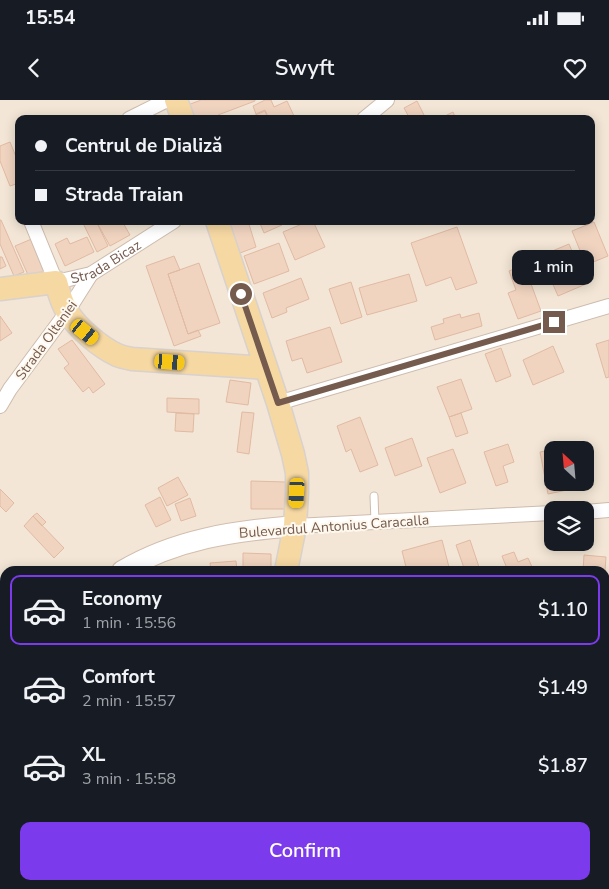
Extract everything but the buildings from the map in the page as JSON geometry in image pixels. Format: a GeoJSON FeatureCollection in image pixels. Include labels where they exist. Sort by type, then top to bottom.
{"type":"FeatureCollection","features":[{"type":"Feature","properties":{"kind":"main road"},"geometry":{"type":"LineString","coordinates":[[176,100],[182,115]]}},
{"type":"Feature","properties":{"kind":"main road"},"geometry":{"type":"LineString","coordinates":[[218,225],[278,403],[297,473],[295,526],[287,566]]}},
{"type":"Feature","properties":{"kind":"main road"},"geometry":{"type":"LineString","coordinates":[[56,282],[67,312],[78,325],[103,347],[117,354],[132,359],[266,368]]}},
{"type":"Feature","properties":{"kind":"main road","name":"Strada Bicaz"},"geometry":{"type":"LineString","coordinates":[[0,289],[56,282]]}},
{"type":"Feature","properties":{"kind":"main road","name":"Bulevardul Antonius Caracalla"},"geometry":{"type":"LineString","coordinates":[[132,566],[179,545],[210,537],[248,530],[295,526]]}},
{"type":"Feature","properties":{"kind":"street"},"geometry":{"type":"LineString","coordinates":[[137,115],[167,100]]}},
{"type":"Feature","properties":{"kind":"street"},"geometry":{"type":"LineString","coordinates":[[369,115],[388,100]]}},
{"type":"Feature","properties":{"kind":"street"},"geometry":{"type":"LineString","coordinates":[[33,225],[56,282]]}},
{"type":"Feature","properties":{"kind":"street","name":"Strada Bicaz"},"geometry":{"type":"LineString","coordinates":[[56,282],[91,274],[168,225]]}},
{"type":"Feature","properties":{"kind":"street","name":"Strada Olteniei"},"geometry":{"type":"LineString","coordinates":[[0,406],[10,389],[67,312],[91,274]]}},
{"type":"Feature","properties":{"kind":"street"},"geometry":{"type":"LineString","coordinates":[[278,403],[609,306]]}},
{"type":"Feature","properties":{"kind":"street"},"geometry":{"type":"LineString","coordinates":[[594,511],[609,510]]}},
{"type":"Feature","properties":{"kind":"street","name":"Bulevardul Antonius Caracalla"},"geometry":{"type":"LineString","coordinates":[[295,526],[544,513]]}},
{"type":"Feature","properties":{"kind":"lane"},"geometry":{"type":"LineString","coordinates":[[374,496],[375,522]]}},
{"type":"Feature","properties":{"kind":"shaded area"},"geometry":{"type":"Polygon","coordinates":[[[0,100],[609,100],[609,566],[0,566],[0,100]]]}},
{"type":"Feature","properties":{"kind":"route"},"geometry":{"type":"LineString","coordinates":[[241,294],[278,403],[554,322]]}}]}
